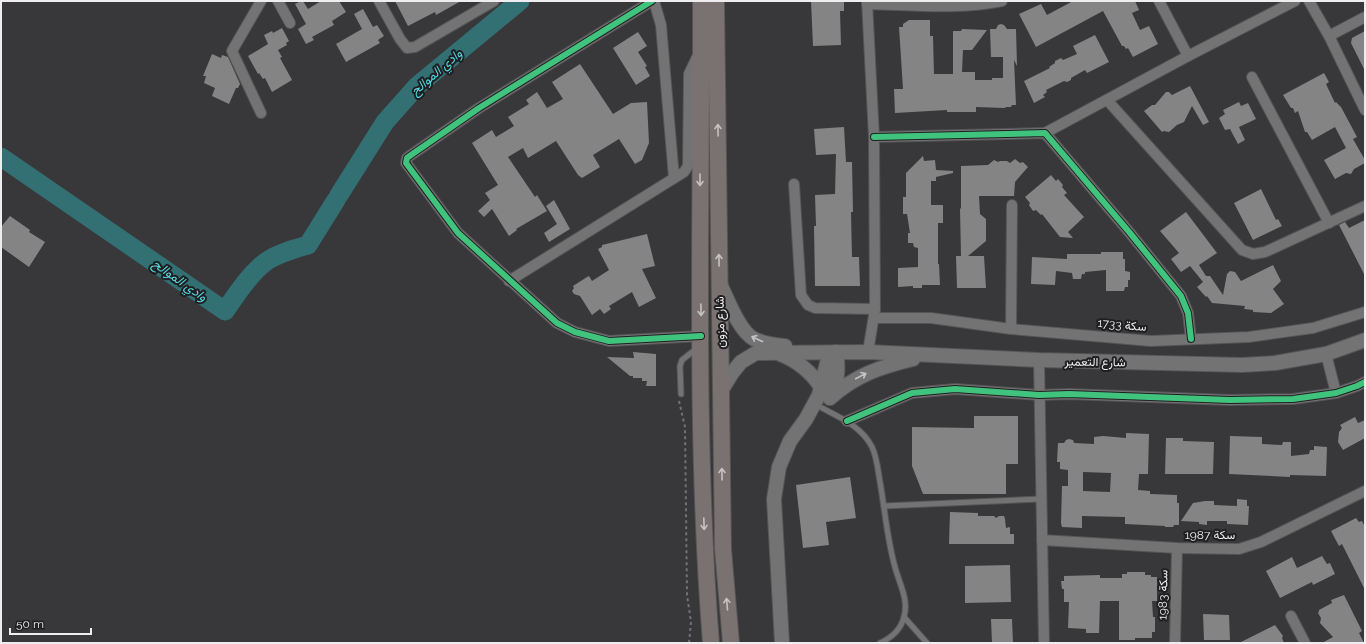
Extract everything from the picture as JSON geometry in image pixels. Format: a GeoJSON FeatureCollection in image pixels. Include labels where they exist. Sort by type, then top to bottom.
{"type":"FeatureCollection","features":[{"type":"Feature","properties":{"kind":"main road","name":"شارع مزون"},"geometry":{"type":"LineString","coordinates":[[701,1],[702,450],[706,571],[711,643]]}},
{"type":"Feature","properties":{"kind":"main road","name":"شارع مزون"},"geometry":{"type":"LineString","coordinates":[[716,1],[722,549],[731,643]]}},
{"type":"Feature","properties":{"kind":"main road","name":"شارع التعمير"},"geometry":{"type":"LineString","coordinates":[[719,284],[744,331],[754,339],[770,344],[829,352]]}},
{"type":"Feature","properties":{"kind":"main road","name":"شارع التعمير"},"geometry":{"type":"LineString","coordinates":[[721,391],[741,362],[756,353],[868,352],[1039,360],[1242,365],[1275,363],[1326,354],[1365,340]]}},
{"type":"Feature","properties":{"kind":"main road"},"geometry":{"type":"LineString","coordinates":[[782,643],[774,499],[779,467],[790,440],[806,419],[821,387],[829,352]]}},
{"type":"Feature","properties":{"kind":"main road"},"geometry":{"type":"LineString","coordinates":[[826,403],[834,388],[838,361],[829,352]]}},
{"type":"Feature","properties":{"kind":"main road"},"geometry":{"type":"LineString","coordinates":[[778,353],[803,366],[821,387]]}},
{"type":"Feature","properties":{"kind":"main road"},"geometry":{"type":"LineString","coordinates":[[806,419],[849,383],[870,372],[893,364],[928,356]]}},
{"type":"Feature","properties":{"kind":"street"},"geometry":{"type":"LineString","coordinates":[[261,1],[232,51],[261,114]]}},
{"type":"Feature","properties":{"kind":"street"},"geometry":{"type":"LineString","coordinates":[[278,1],[290,23]]}},
{"type":"Feature","properties":{"kind":"street"},"geometry":{"type":"LineString","coordinates":[[379,1],[400,39],[407,48],[415,47],[494,1]]}},
{"type":"Feature","properties":{"kind":"street"},"geometry":{"type":"LineString","coordinates":[[674,178],[661,25],[653,1],[479,108],[407,158],[406,163],[458,233],[509,281],[557,323],[575,332],[609,341],[701,341]]}},
{"type":"Feature","properties":{"kind":"street"},"geometry":{"type":"LineString","coordinates":[[868,352],[874,314],[874,137],[867,3],[988,4],[1002,1]]}},
{"type":"Feature","properties":{"kind":"street"},"geometry":{"type":"LineString","coordinates":[[1159,1],[1188,56]]}},
{"type":"Feature","properties":{"kind":"street"},"geometry":{"type":"LineString","coordinates":[[874,137],[1045,133],[1188,56],[1295,1]]}},
{"type":"Feature","properties":{"kind":"street"},"geometry":{"type":"LineString","coordinates":[[1309,1],[1330,36],[1365,110]]}},
{"type":"Feature","properties":{"kind":"street"},"geometry":{"type":"LineString","coordinates":[[1330,36],[1365,17]]}},
{"type":"Feature","properties":{"kind":"street"},"geometry":{"type":"LineString","coordinates":[[509,281],[684,172],[688,166],[689,74],[701,48]]}},
{"type":"Feature","properties":{"kind":"street"},"geometry":{"type":"LineString","coordinates":[[1252,78],[1329,223]]}},
{"type":"Feature","properties":{"kind":"street"},"geometry":{"type":"LineString","coordinates":[[1107,100],[1242,250],[1253,254],[1265,252],[1365,206]]}},
{"type":"Feature","properties":{"kind":"street"},"geometry":{"type":"LineString","coordinates":[[1045,133],[1130,233],[1181,296],[1188,313],[1191,339]]}},
{"type":"Feature","properties":{"kind":"street","name":"سكة 1733"},"geometry":{"type":"LineString","coordinates":[[794,184],[801,295],[808,305],[815,308],[931,318],[1011,329],[1152,341],[1249,337],[1313,328],[1365,312]]}},
{"type":"Feature","properties":{"kind":"street"},"geometry":{"type":"LineString","coordinates":[[1011,329],[1012,205]]}},
{"type":"Feature","properties":{"kind":"street"},"geometry":{"type":"LineString","coordinates":[[1326,354],[1336,393]]}},
{"type":"Feature","properties":{"kind":"street"},"geometry":{"type":"LineString","coordinates":[[1039,360],[1044,643]]}},
{"type":"Feature","properties":{"kind":"street"},"geometry":{"type":"LineString","coordinates":[[848,421],[912,393],[954,389],[1039,395],[1069,394],[1230,400],[1293,399],[1336,393],[1365,382]]}},
{"type":"Feature","properties":{"kind":"street","name":"سكة 1987"},"geometry":{"type":"LineString","coordinates":[[1042,540],[1177,548],[1240,549],[1261,542],[1365,491]]}},
{"type":"Feature","properties":{"kind":"street","name":"سكة 1983"},"geometry":{"type":"LineString","coordinates":[[1174,643],[1177,548]]}},
{"type":"Feature","properties":{"kind":"street"},"geometry":{"type":"LineString","coordinates":[[1291,616],[1305,643]]}},
{"type":"Feature","properties":{"kind":"lane"},"geometry":{"type":"LineString","coordinates":[[681,394],[680,366],[682,360],[701,341]]}},
{"type":"Feature","properties":{"kind":"lane"},"geometry":{"type":"LineString","coordinates":[[826,403],[860,432],[872,447],[876,461],[892,559],[906,604],[904,617],[898,629],[889,639],[880,643]]}},
{"type":"Feature","properties":{"kind":"lane"},"geometry":{"type":"LineString","coordinates":[[884,506],[1041,499]]}},
{"type":"Feature","properties":{"kind":"lane"},"geometry":{"type":"LineString","coordinates":[[904,617],[927,643]]}},
{"type":"Feature","properties":{"kind":"path"},"geometry":{"type":"LineString","coordinates":[[681,394],[679,404],[685,427],[687,595],[691,622],[689,643]]}},
{"type":"Feature","properties":{"kind":"building"},"geometry":{"type":"Polygon","coordinates":[[[303,1],[308,9],[321,1],[339,1],[346,12],[332,21],[334,25],[312,37],[314,40],[306,44],[298,29],[306,24],[295,4],[303,1]]]}},
{"type":"Feature","properties":{"kind":"building"},"geometry":{"type":"Polygon","coordinates":[[[395,1],[461,1],[436,15],[435,12],[408,26],[395,1]]]}},
{"type":"Feature","properties":{"kind":"building"},"geometry":{"type":"Polygon","coordinates":[[[811,1],[844,1],[844,11],[840,11],[841,45],[813,46],[811,1]]]}},
{"type":"Feature","properties":{"kind":"building"},"geometry":{"type":"Polygon","coordinates":[[[1073,1],[1135,1],[1139,10],[1132,13],[1140,30],[1149,26],[1158,44],[1133,57],[1128,48],[1126,49],[1122,46],[1103,11],[1036,47],[1019,14],[1041,4],[1047,15],[1073,1]]]}},
{"type":"Feature","properties":{"kind":"building"},"geometry":{"type":"Polygon","coordinates":[[[363,9],[373,27],[377,25],[384,36],[378,40],[380,43],[346,62],[336,44],[362,29],[354,14],[363,9]]]}},
{"type":"Feature","properties":{"kind":"building"},"geometry":{"type":"Polygon","coordinates":[[[909,20],[930,20],[930,36],[933,36],[934,74],[953,74],[953,31],[961,31],[962,29],[987,30],[972,50],[963,50],[962,72],[975,72],[975,80],[992,80],[992,78],[1003,78],[1003,57],[991,57],[990,29],[996,29],[998,25],[1001,24],[1007,29],[1016,29],[1017,66],[1014,60],[1016,105],[1005,108],[976,107],[976,112],[947,112],[947,110],[895,113],[894,89],[903,89],[899,27],[903,27],[903,24],[909,20]]]}},
{"type":"Feature","properties":{"kind":"building"},"geometry":{"type":"Polygon","coordinates":[[[282,28],[289,41],[286,43],[287,45],[278,50],[282,57],[280,58],[292,80],[272,92],[265,78],[263,79],[259,73],[258,74],[248,56],[268,44],[264,35],[272,31],[273,33],[282,28]]]}},
{"type":"Feature","properties":{"kind":"building"},"geometry":{"type":"Polygon","coordinates":[[[1365,31],[1365,71],[1351,43],[1352,38],[1365,31]]]}},
{"type":"Feature","properties":{"kind":"building"},"geometry":{"type":"Polygon","coordinates":[[[638,32],[647,46],[638,52],[647,66],[645,67],[650,76],[636,85],[613,48],[638,32]]]}},
{"type":"Feature","properties":{"kind":"building"},"geometry":{"type":"Polygon","coordinates":[[[1095,35],[1109,62],[1087,73],[1085,70],[1071,78],[1071,80],[1067,82],[1064,81],[1046,90],[1047,92],[1043,95],[1045,97],[1034,103],[1024,81],[1050,68],[1049,67],[1055,63],[1055,61],[1061,58],[1063,60],[1077,54],[1073,46],[1095,35]]]}},
{"type":"Feature","properties":{"kind":"building"},"geometry":{"type":"Polygon","coordinates":[[[212,54],[221,58],[222,55],[228,57],[240,84],[238,88],[236,88],[229,104],[212,96],[215,88],[204,83],[206,76],[203,76],[212,54]]]}},
{"type":"Feature","properties":{"kind":"building"},"geometry":{"type":"Polygon","coordinates":[[[580,64],[613,114],[631,103],[647,102],[649,143],[642,160],[635,164],[619,139],[593,155],[600,167],[582,178],[578,175],[556,141],[528,158],[523,148],[508,157],[535,197],[537,195],[547,211],[516,229],[517,230],[509,236],[492,209],[484,217],[478,211],[490,200],[485,193],[498,185],[472,143],[492,130],[496,137],[514,126],[508,117],[529,104],[526,100],[537,92],[547,108],[563,99],[552,82],[580,64]]]}},
{"type":"Feature","properties":{"kind":"building"},"geometry":{"type":"Polygon","coordinates":[[[1324,73],[1329,82],[1326,84],[1335,103],[1336,102],[1341,107],[1357,137],[1353,139],[1365,160],[1365,163],[1354,169],[1351,174],[1346,173],[1335,179],[1324,160],[1346,148],[1335,127],[1312,140],[1307,132],[1305,132],[1298,111],[1295,113],[1283,95],[1324,73]]]}},
{"type":"Feature","properties":{"kind":"building"},"geometry":{"type":"Polygon","coordinates":[[[1190,86],[1209,122],[1203,125],[1192,106],[1184,122],[1177,125],[1169,132],[1162,132],[1144,111],[1152,105],[1155,105],[1166,92],[1169,92],[1172,95],[1190,86]]]}},
{"type":"Feature","properties":{"kind":"building"},"geometry":{"type":"Polygon","coordinates":[[[1239,102],[1241,106],[1248,103],[1256,119],[1239,127],[1245,140],[1238,144],[1230,129],[1225,130],[1219,118],[1225,114],[1223,110],[1239,102]]]}},
{"type":"Feature","properties":{"kind":"building"},"geometry":{"type":"Polygon","coordinates":[[[844,127],[846,162],[852,162],[852,257],[859,257],[860,286],[815,286],[815,195],[835,194],[836,154],[816,155],[814,129],[844,127]]]}},
{"type":"Feature","properties":{"kind":"building"},"geometry":{"type":"Polygon","coordinates":[[[923,156],[924,161],[935,160],[936,170],[953,171],[953,173],[936,177],[936,181],[931,181],[931,205],[943,205],[943,223],[938,223],[938,264],[940,285],[922,285],[922,288],[913,288],[913,286],[898,287],[898,268],[918,267],[918,248],[914,247],[913,243],[908,243],[908,233],[910,233],[907,214],[903,214],[903,197],[906,197],[906,173],[923,156]]]}},
{"type":"Feature","properties":{"kind":"building"},"geometry":{"type":"Polygon","coordinates":[[[1015,159],[1020,163],[1023,162],[1028,167],[1015,182],[1014,196],[979,196],[980,214],[986,219],[986,241],[968,256],[984,256],[986,288],[957,288],[956,256],[961,256],[961,166],[988,165],[994,160],[998,162],[1007,161],[1010,163],[1015,159]]]}},
{"type":"Feature","properties":{"kind":"building"},"geometry":{"type":"Polygon","coordinates":[[[1051,175],[1056,181],[1058,179],[1063,185],[1062,187],[1067,193],[1064,195],[1084,217],[1068,232],[1073,238],[1060,237],[1042,214],[1041,215],[1036,210],[1033,211],[1029,205],[1030,203],[1025,197],[1051,175]]]}},
{"type":"Feature","properties":{"kind":"building"},"geometry":{"type":"Polygon","coordinates":[[[1261,189],[1276,220],[1278,219],[1282,226],[1253,240],[1234,203],[1261,189]]]}},
{"type":"Feature","properties":{"kind":"building"},"geometry":{"type":"Polygon","coordinates":[[[554,200],[570,229],[549,242],[544,233],[557,224],[546,206],[554,200]]]}},
{"type":"Feature","properties":{"kind":"building"},"geometry":{"type":"Polygon","coordinates":[[[1186,212],[1217,253],[1199,265],[1206,276],[1210,276],[1223,295],[1227,274],[1230,271],[1235,272],[1241,281],[1273,265],[1281,281],[1273,289],[1284,304],[1271,313],[1253,312],[1253,310],[1244,309],[1245,306],[1212,303],[1197,287],[1203,282],[1190,266],[1181,272],[1171,259],[1179,253],[1160,231],[1186,212]]]}},
{"type":"Feature","properties":{"kind":"building"},"geometry":{"type":"Polygon","coordinates":[[[10,216],[30,230],[29,232],[45,242],[29,267],[1,247],[1,227],[10,216]]]}},
{"type":"Feature","properties":{"kind":"building"},"geometry":{"type":"Polygon","coordinates":[[[1365,220],[1365,276],[1339,225],[1345,222],[1349,228],[1365,220]]]}},
{"type":"Feature","properties":{"kind":"building"},"geometry":{"type":"Polygon","coordinates":[[[647,234],[655,266],[642,269],[656,298],[639,307],[632,292],[609,306],[611,309],[604,314],[600,309],[592,315],[580,296],[574,294],[572,291],[574,288],[573,286],[587,277],[589,276],[592,281],[609,270],[598,249],[602,247],[602,245],[647,234]]]}},
{"type":"Feature","properties":{"kind":"building"},"geometry":{"type":"Polygon","coordinates":[[[1101,252],[1123,252],[1123,259],[1125,259],[1125,271],[1130,272],[1128,287],[1125,287],[1124,291],[1106,291],[1106,270],[1085,272],[1085,274],[1082,274],[1081,279],[1073,279],[1072,273],[1056,271],[1055,285],[1031,284],[1032,257],[1067,259],[1067,254],[1101,254],[1101,252]]]}},
{"type":"Feature","properties":{"kind":"building"},"geometry":{"type":"Polygon","coordinates":[[[633,352],[656,354],[656,386],[646,386],[647,381],[642,381],[642,378],[633,378],[633,376],[630,376],[607,357],[634,358],[633,352]]]}},
{"type":"Feature","properties":{"kind":"building"},"geometry":{"type":"Polygon","coordinates":[[[974,416],[1018,416],[1018,464],[1006,464],[1006,494],[923,494],[912,466],[912,427],[974,428],[974,416]]]}},
{"type":"Feature","properties":{"kind":"building"},"geometry":{"type":"Polygon","coordinates":[[[1355,417],[1358,423],[1365,420],[1365,438],[1343,450],[1338,442],[1339,432],[1342,428],[1340,425],[1355,417]]]}},
{"type":"Feature","properties":{"kind":"building"},"geometry":{"type":"Polygon","coordinates":[[[1126,433],[1149,434],[1148,474],[1139,474],[1138,490],[1150,491],[1150,494],[1177,495],[1177,503],[1179,503],[1179,525],[1165,527],[1125,524],[1125,517],[1082,516],[1082,528],[1062,527],[1062,486],[1068,486],[1068,470],[1060,469],[1060,462],[1057,462],[1058,443],[1064,443],[1069,439],[1073,440],[1074,443],[1094,444],[1094,437],[1103,436],[1126,438],[1126,433]],[[1083,472],[1083,491],[1110,492],[1111,473],[1083,472]]]}},
{"type":"Feature","properties":{"kind":"building"},"geometry":{"type":"Polygon","coordinates":[[[1230,436],[1262,437],[1262,444],[1282,445],[1283,442],[1291,442],[1291,456],[1309,454],[1310,450],[1314,450],[1314,446],[1327,447],[1326,476],[1290,475],[1290,477],[1229,474],[1230,436]]]}},
{"type":"Feature","properties":{"kind":"building"},"geometry":{"type":"Polygon","coordinates":[[[1166,438],[1183,438],[1183,441],[1214,442],[1213,474],[1165,474],[1166,438]]]}},
{"type":"Feature","properties":{"kind":"building"},"geometry":{"type":"Polygon","coordinates":[[[850,477],[856,518],[826,522],[829,545],[803,548],[796,485],[850,477]]]}},
{"type":"Feature","properties":{"kind":"building"},"geometry":{"type":"Polygon","coordinates":[[[1237,499],[1247,500],[1247,506],[1249,506],[1248,525],[1227,524],[1227,521],[1207,521],[1207,525],[1199,524],[1199,522],[1181,521],[1193,503],[1214,501],[1214,505],[1237,506],[1237,499]]]}},
{"type":"Feature","properties":{"kind":"building"},"geometry":{"type":"Polygon","coordinates":[[[950,512],[978,513],[978,516],[994,516],[996,518],[999,516],[1004,516],[1006,528],[1010,527],[1010,534],[1014,534],[1014,544],[949,544],[950,512]]]}},
{"type":"Feature","properties":{"kind":"building"},"geometry":{"type":"Polygon","coordinates":[[[1356,518],[1359,522],[1362,521],[1365,527],[1365,590],[1342,544],[1339,546],[1331,531],[1356,518]]]}},
{"type":"Feature","properties":{"kind":"building"},"geometry":{"type":"Polygon","coordinates":[[[1322,556],[1327,564],[1330,563],[1335,574],[1313,585],[1312,582],[1280,598],[1266,571],[1292,557],[1297,568],[1322,556]]]}},
{"type":"Feature","properties":{"kind":"building"},"geometry":{"type":"Polygon","coordinates":[[[1010,565],[1011,602],[965,603],[965,566],[1010,565]]]}},
{"type":"Feature","properties":{"kind":"building"},"geometry":{"type":"Polygon","coordinates":[[[1127,572],[1145,572],[1145,575],[1157,577],[1157,601],[1152,601],[1153,617],[1155,617],[1155,632],[1152,632],[1152,638],[1119,640],[1119,601],[1100,601],[1099,633],[1086,633],[1086,629],[1068,628],[1069,602],[1064,602],[1064,589],[1062,589],[1061,581],[1064,581],[1064,576],[1100,575],[1100,578],[1122,578],[1122,574],[1127,574],[1127,572]]]}},
{"type":"Feature","properties":{"kind":"building"},"geometry":{"type":"Polygon","coordinates":[[[1344,595],[1362,631],[1359,633],[1364,643],[1322,643],[1333,637],[1320,623],[1321,618],[1318,613],[1319,610],[1332,603],[1331,600],[1344,595]]]}},
{"type":"Feature","properties":{"kind":"building"},"geometry":{"type":"Polygon","coordinates":[[[1203,614],[1229,615],[1230,640],[1204,640],[1203,614]]]}},
{"type":"Feature","properties":{"kind":"building"},"geometry":{"type":"Polygon","coordinates":[[[991,619],[1012,619],[1013,643],[992,643],[991,619]]]}},
{"type":"Feature","properties":{"kind":"building"},"geometry":{"type":"Polygon","coordinates":[[[1275,625],[1283,636],[1282,638],[1284,643],[1239,643],[1275,625]]]}},
{"type":"Feature","properties":{"kind":"waterway","name":"وادي الموالح"},"geometry":{"type":"LineString","coordinates":[[339,195],[385,122],[417,86],[520,1]]}},
{"type":"Feature","properties":{"kind":"waterway","name":"وادي الموالح"},"geometry":{"type":"LineString","coordinates":[[1,157],[225,311],[244,284],[255,271],[267,261],[276,256],[308,245],[336,200]]}},
{"type":"Feature","properties":{"kind":"cycle path"},"geometry":{"type":"LineString","coordinates":[[652,1],[479,108],[407,158],[406,163],[458,233],[557,323],[575,332],[609,341],[701,336]]}},
{"type":"Feature","properties":{"kind":"cycle path"},"geometry":{"type":"LineString","coordinates":[[874,137],[1045,133],[1130,233],[1181,296],[1188,313],[1191,339]]}},
{"type":"Feature","properties":{"kind":"cycle path"},"geometry":{"type":"LineString","coordinates":[[847,421],[912,393],[955,389],[1039,395],[1069,394],[1230,400],[1293,399],[1336,393],[1365,382]]}}]}
